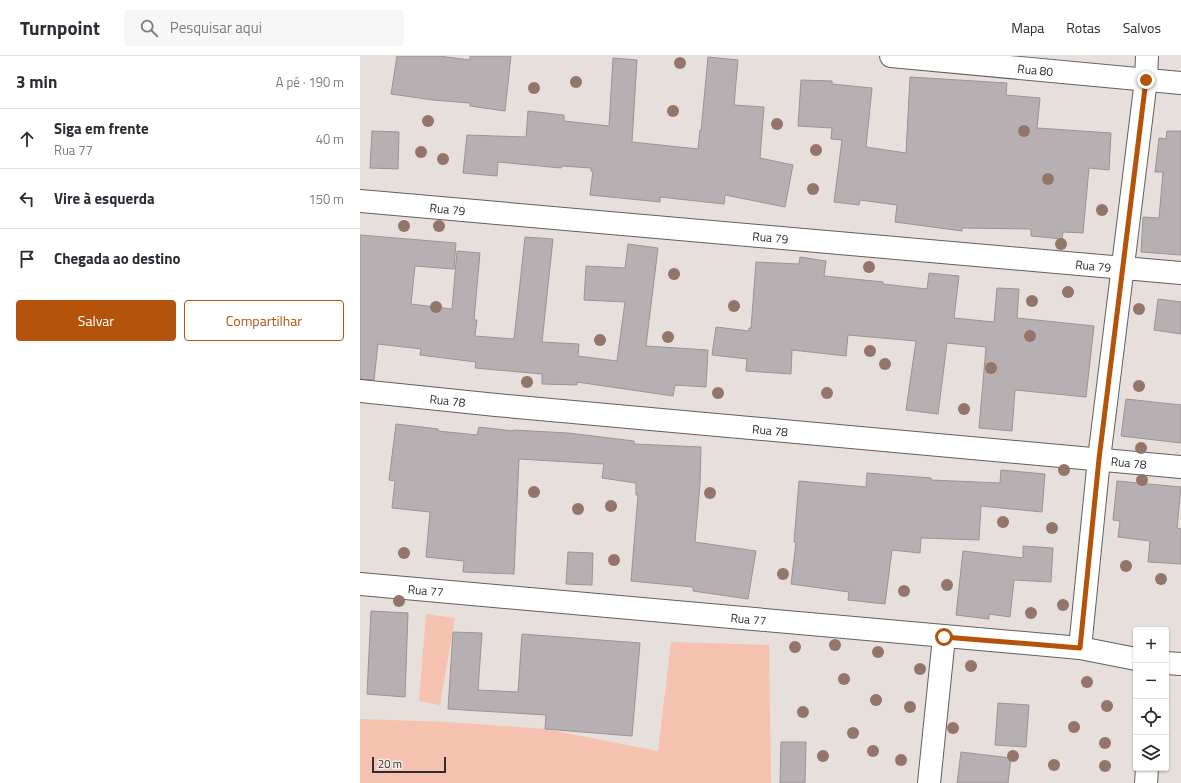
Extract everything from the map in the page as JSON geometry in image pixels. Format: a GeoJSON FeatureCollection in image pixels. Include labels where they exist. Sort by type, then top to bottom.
{"type":"FeatureCollection","features":[{"type":"Feature","properties":{"kind":"street","name":"Rua 80"},"geometry":{"type":"LineString","coordinates":[[891,56],[1181,83]]}},
{"type":"Feature","properties":{"kind":"street"},"geometry":{"type":"LineString","coordinates":[[1080,648],[1099,459],[1146,80],[1147,56]]}},
{"type":"Feature","properties":{"kind":"street","name":"Rua 79"},"geometry":{"type":"LineString","coordinates":[[360,200],[1181,273]]}},
{"type":"Feature","properties":{"kind":"street","name":"Rua 78"},"geometry":{"type":"LineString","coordinates":[[360,391],[496,405],[1181,467]]}},
{"type":"Feature","properties":{"kind":"street","name":"Rua 77"},"geometry":{"type":"LineString","coordinates":[[360,584],[1080,648],[1133,658]]}},
{"type":"Feature","properties":{"kind":"street"},"geometry":{"type":"LineString","coordinates":[[929,783],[944,637]]}},
{"type":"Feature","properties":{"kind":"street"},"geometry":{"type":"LineString","coordinates":[[1169,663],[1181,664]]}},
{"type":"Feature","properties":{"kind":"street"},"geometry":{"type":"LineString","coordinates":[[1146,783],[1147,771]]}},
{"type":"Feature","properties":{"kind":"shaded area"},"geometry":{"type":"Polygon","coordinates":[[[426,614],[455,618],[440,705],[419,701],[426,614]]]}},
{"type":"Feature","properties":{"kind":"shaded area"},"geometry":{"type":"Polygon","coordinates":[[[671,642],[769,645],[771,783],[360,783],[360,719],[447,722],[545,729],[658,751],[671,642]]]}},
{"type":"Feature","properties":{"kind":"building"},"geometry":{"type":"Polygon","coordinates":[[[397,56],[439,56],[470,60],[470,56],[511,56],[505,111],[470,106],[470,103],[433,100],[391,94],[397,56]]]}},
{"type":"Feature","properties":{"kind":"building"},"geometry":{"type":"Polygon","coordinates":[[[708,57],[738,60],[734,105],[764,107],[760,158],[793,165],[785,207],[725,195],[724,204],[660,197],[660,202],[590,195],[593,171],[591,171],[591,168],[562,166],[561,168],[498,162],[497,176],[463,173],[467,135],[526,137],[528,111],[564,115],[564,121],[609,126],[613,58],[637,60],[632,142],[698,149],[708,57]]]}},
{"type":"Feature","properties":{"kind":"building"},"geometry":{"type":"Polygon","coordinates":[[[910,77],[1007,83],[1006,95],[1040,98],[1037,128],[1111,133],[1109,170],[1089,168],[1083,233],[1063,232],[1062,239],[1031,236],[1031,229],[962,228],[962,231],[895,222],[897,205],[860,200],[859,205],[834,202],[842,140],[831,139],[832,128],[798,126],[801,80],[832,81],[832,84],[872,88],[866,147],[906,153],[910,77]]]}},
{"type":"Feature","properties":{"kind":"building"},"geometry":{"type":"Polygon","coordinates":[[[372,131],[399,132],[398,169],[370,168],[372,131]]]}},
{"type":"Feature","properties":{"kind":"building"},"geometry":{"type":"Polygon","coordinates":[[[1167,131],[1181,131],[1181,255],[1141,252],[1143,217],[1159,218],[1163,172],[1155,172],[1159,138],[1166,139],[1167,131]]]}},
{"type":"Feature","properties":{"kind":"building"},"geometry":{"type":"Polygon","coordinates":[[[360,235],[456,243],[454,269],[415,266],[411,304],[452,309],[457,251],[480,253],[474,320],[477,320],[475,336],[514,339],[525,237],[553,239],[542,342],[579,344],[578,356],[617,361],[625,302],[584,300],[586,266],[625,268],[628,244],[658,248],[646,346],[708,350],[706,387],[675,385],[673,396],[577,382],[577,385],[542,384],[542,374],[475,368],[476,362],[420,355],[421,349],[378,344],[374,380],[360,379],[360,235]]]}},
{"type":"Feature","properties":{"kind":"building"},"geometry":{"type":"Polygon","coordinates":[[[800,257],[826,261],[824,276],[883,282],[883,284],[927,289],[929,273],[959,276],[954,318],[994,322],[997,288],[1019,289],[1017,318],[1094,326],[1086,397],[1015,390],[1012,431],[979,428],[986,347],[947,343],[938,414],[906,410],[916,341],[848,335],[846,356],[792,350],[791,374],[746,371],[747,359],[712,355],[716,327],[749,331],[749,328],[751,328],[756,262],[799,264],[800,257]]]}},
{"type":"Feature","properties":{"kind":"building"},"geometry":{"type":"Polygon","coordinates":[[[1158,299],[1181,302],[1181,334],[1154,330],[1158,299]]]}},
{"type":"Feature","properties":{"kind":"building"},"geometry":{"type":"Polygon","coordinates":[[[1126,399],[1181,405],[1181,443],[1121,436],[1126,399]]]}},
{"type":"Feature","properties":{"kind":"building"},"geometry":{"type":"Polygon","coordinates":[[[396,424],[438,429],[438,431],[477,435],[479,427],[513,431],[568,433],[634,441],[634,444],[701,447],[700,484],[695,542],[756,551],[748,599],[693,591],[693,587],[631,581],[638,495],[636,495],[636,483],[602,478],[604,464],[519,459],[514,574],[463,572],[464,561],[426,557],[430,512],[392,508],[395,481],[389,480],[396,424]]]}},
{"type":"Feature","properties":{"kind":"building"},"geometry":{"type":"Polygon","coordinates":[[[1001,470],[1045,474],[1042,512],[981,506],[979,540],[921,538],[920,553],[892,550],[885,604],[848,600],[849,592],[791,584],[796,542],[794,542],[799,481],[866,487],[867,473],[931,478],[931,480],[1000,483],[1001,470]]]}},
{"type":"Feature","properties":{"kind":"building"},"geometry":{"type":"Polygon","coordinates":[[[1117,481],[1181,487],[1177,528],[1181,529],[1181,564],[1148,562],[1150,541],[1118,537],[1120,521],[1113,520],[1117,481]]]}},
{"type":"Feature","properties":{"kind":"building"},"geometry":{"type":"Polygon","coordinates":[[[1023,546],[1053,548],[1051,582],[1014,580],[1010,617],[989,614],[989,619],[956,615],[963,551],[1023,558],[1023,546]]]}},
{"type":"Feature","properties":{"kind":"building"},"geometry":{"type":"Polygon","coordinates":[[[568,552],[593,553],[592,585],[566,584],[568,552]]]}},
{"type":"Feature","properties":{"kind":"building"},"geometry":{"type":"Polygon","coordinates":[[[371,611],[408,613],[405,697],[367,694],[371,611]]]}},
{"type":"Feature","properties":{"kind":"building"},"geometry":{"type":"Polygon","coordinates":[[[453,632],[482,633],[478,690],[518,692],[522,634],[640,643],[632,736],[545,729],[546,715],[448,709],[453,632]]]}},
{"type":"Feature","properties":{"kind":"building"},"geometry":{"type":"Polygon","coordinates":[[[998,703],[1029,705],[1026,747],[995,745],[998,703]]]}},
{"type":"Feature","properties":{"kind":"building"},"geometry":{"type":"Polygon","coordinates":[[[781,742],[806,742],[805,783],[780,783],[781,742]]]}},
{"type":"Feature","properties":{"kind":"building"},"geometry":{"type":"Polygon","coordinates":[[[961,752],[1011,758],[1008,783],[957,783],[961,752]]]}},
{"type":"Feature","properties":{"kind":"route"},"geometry":{"type":"LineString","coordinates":[[944,637],[1080,648],[1099,459],[1146,80]]}}]}
